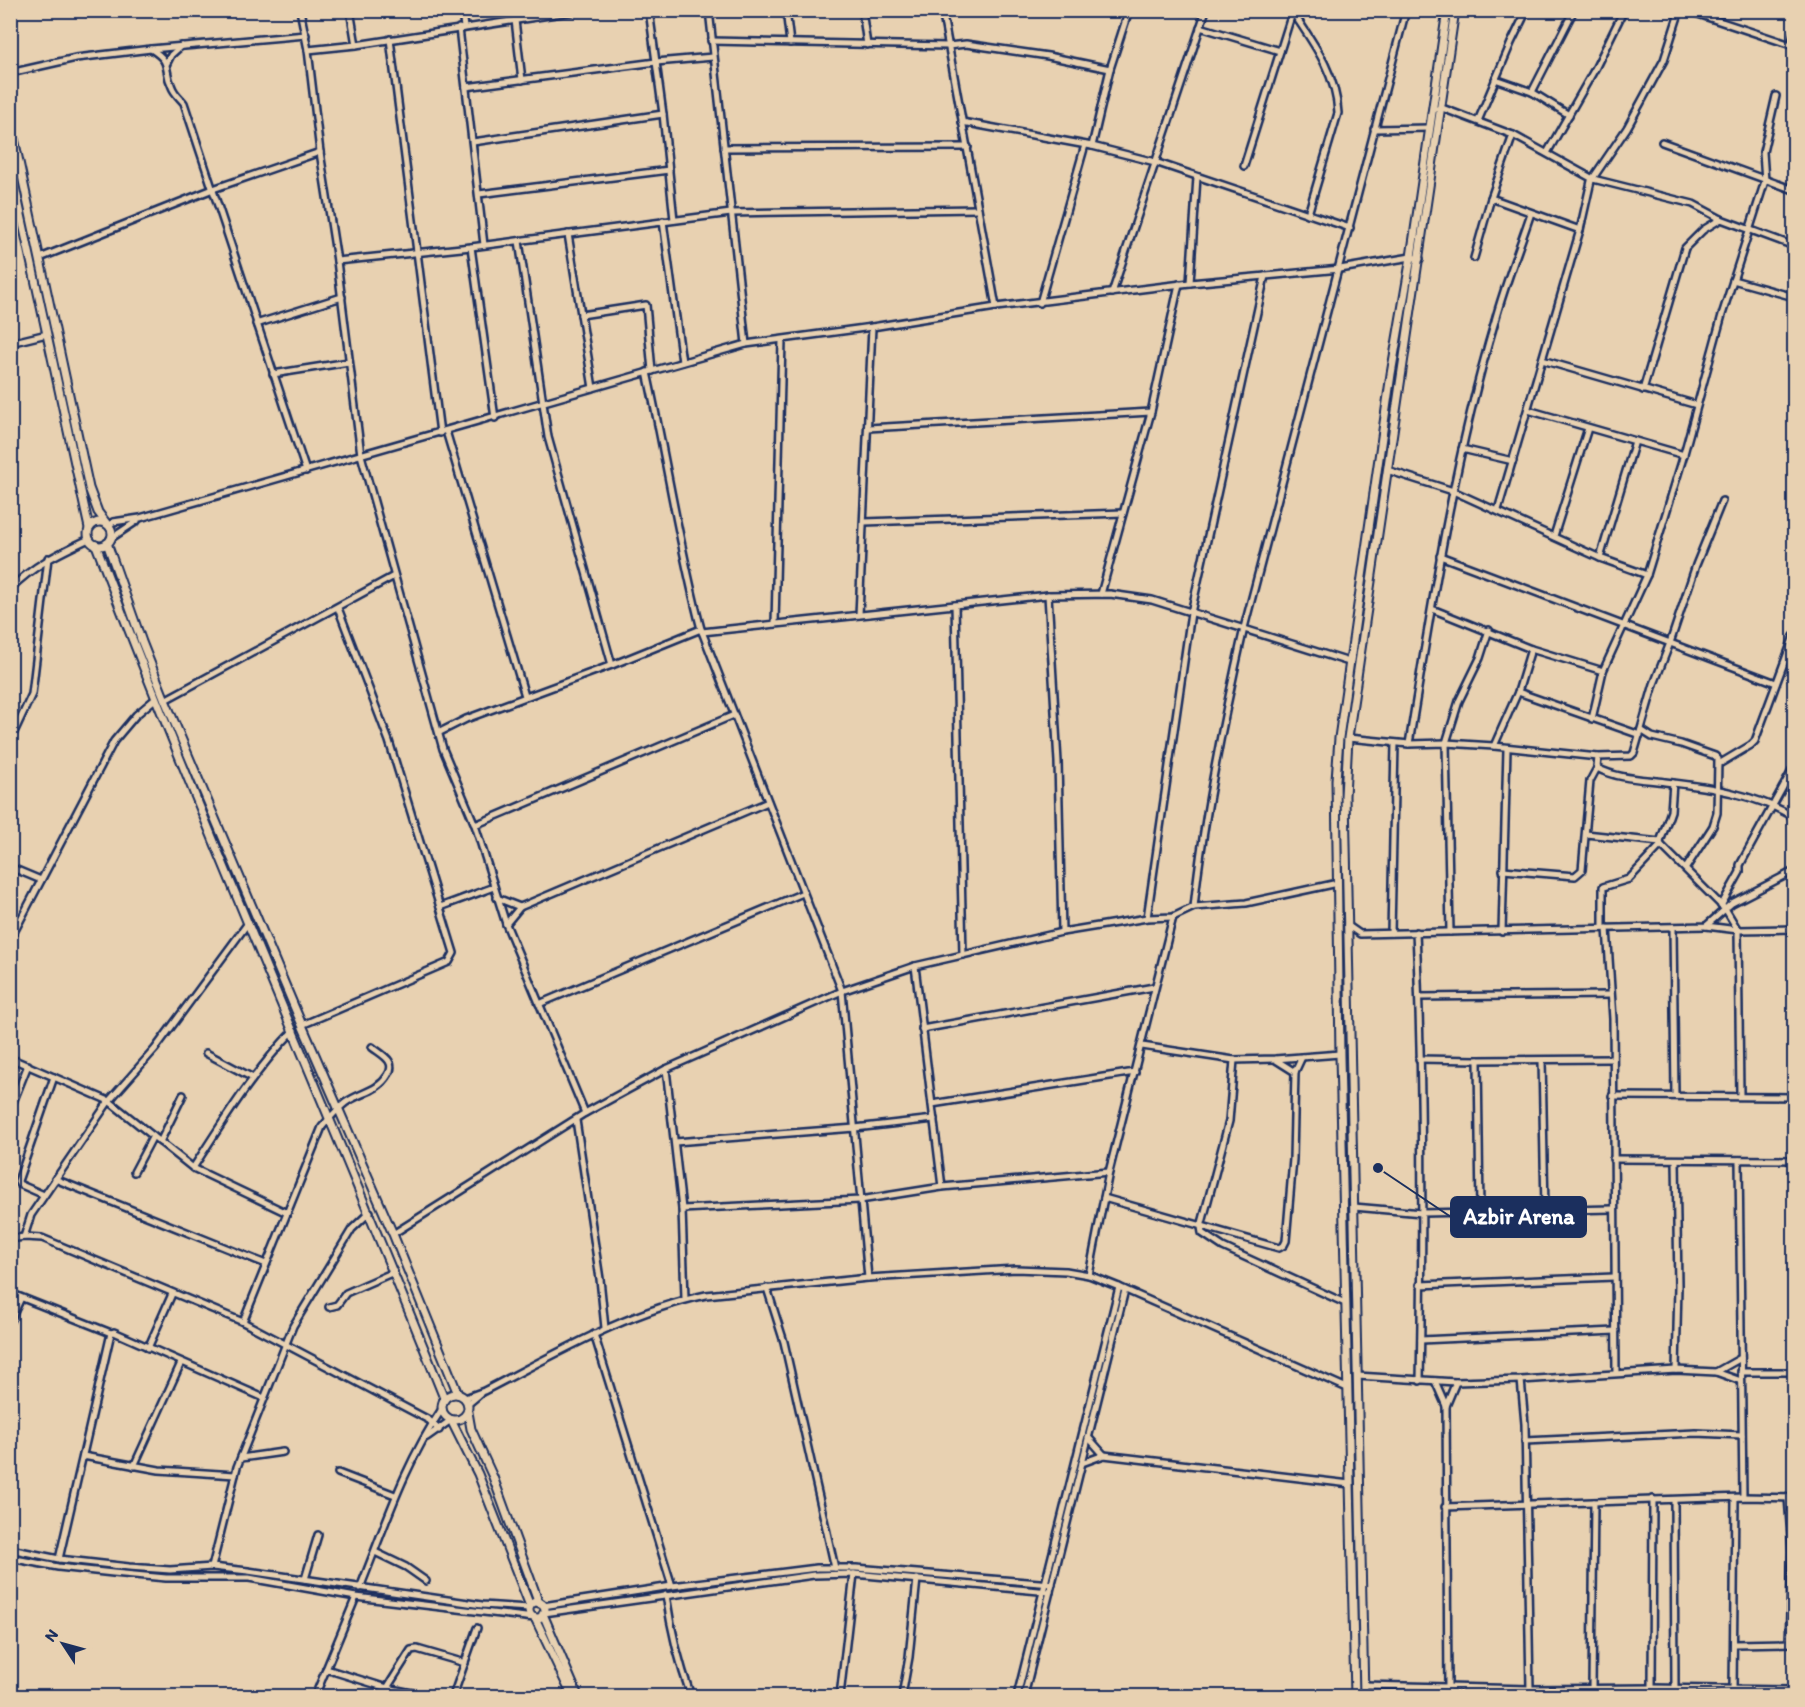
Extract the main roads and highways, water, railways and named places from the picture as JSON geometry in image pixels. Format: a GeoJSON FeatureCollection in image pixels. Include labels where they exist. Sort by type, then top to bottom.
{"type":"FeatureCollection","features":[{"type":"Feature","properties":{"kind":"main road"},"geometry":{"type":"LineString","coordinates":[[1364,1696],[1345,796],[1352,675],[1349,662],[1447,10]]}},
{"type":"Feature","properties":{"kind":"main road"},"geometry":{"type":"LineString","coordinates":[[1355,1696],[1345,1303],[1336,780],[1339,738],[1388,470],[1455,10]]}},
{"type":"Feature","properties":{"kind":"main road"},"geometry":{"type":"LineString","coordinates":[[10,120],[89,488],[98,513],[112,534],[109,541],[130,610],[165,700],[393,1234],[458,1394],[467,1404],[471,1429],[493,1477],[542,1609],[578,1696]]}},
{"type":"Feature","properties":{"kind":"main road"},"geometry":{"type":"LineString","coordinates":[[10,164],[89,528],[89,539],[96,545],[155,699],[370,1212],[444,1398],[442,1409],[444,1415],[451,1420],[478,1474],[530,1607],[530,1614],[535,1618],[572,1696]]}},
{"type":"Feature","properties":{"kind":"main road"},"geometry":{"type":"LineString","coordinates":[[45,325],[54,324]]}},
{"type":"Feature","properties":{"kind":"main road"},"geometry":{"type":"LineString","coordinates":[[89,528],[98,522],[108,525]]}},
{"type":"Feature","properties":{"kind":"main road"},"geometry":{"type":"LineString","coordinates":[[96,545],[109,541]]}},
{"type":"Feature","properties":{"kind":"main road"},"geometry":{"type":"LineString","coordinates":[[1340,1016],[1349,1015]]}},
{"type":"Feature","properties":{"kind":"main road"},"geometry":{"type":"LineString","coordinates":[[444,1398],[450,1394],[458,1394]]}},
{"type":"Feature","properties":{"kind":"main road"},"geometry":{"type":"LineString","coordinates":[[451,1420],[462,1419],[467,1404]]}},
{"type":"Feature","properties":{"kind":"main road"},"geometry":{"type":"LineString","coordinates":[[530,1607],[542,1609]]}},
{"type":"Feature","properties":{"kind":"main road"},"geometry":{"type":"LineString","coordinates":[[535,1618],[542,1609]]}},
{"type":"Feature","properties":{"kind":"place","name":"Azbir Arena"},"geometry":{"type":"Point","coordinates":[1378,1168]}}]}
